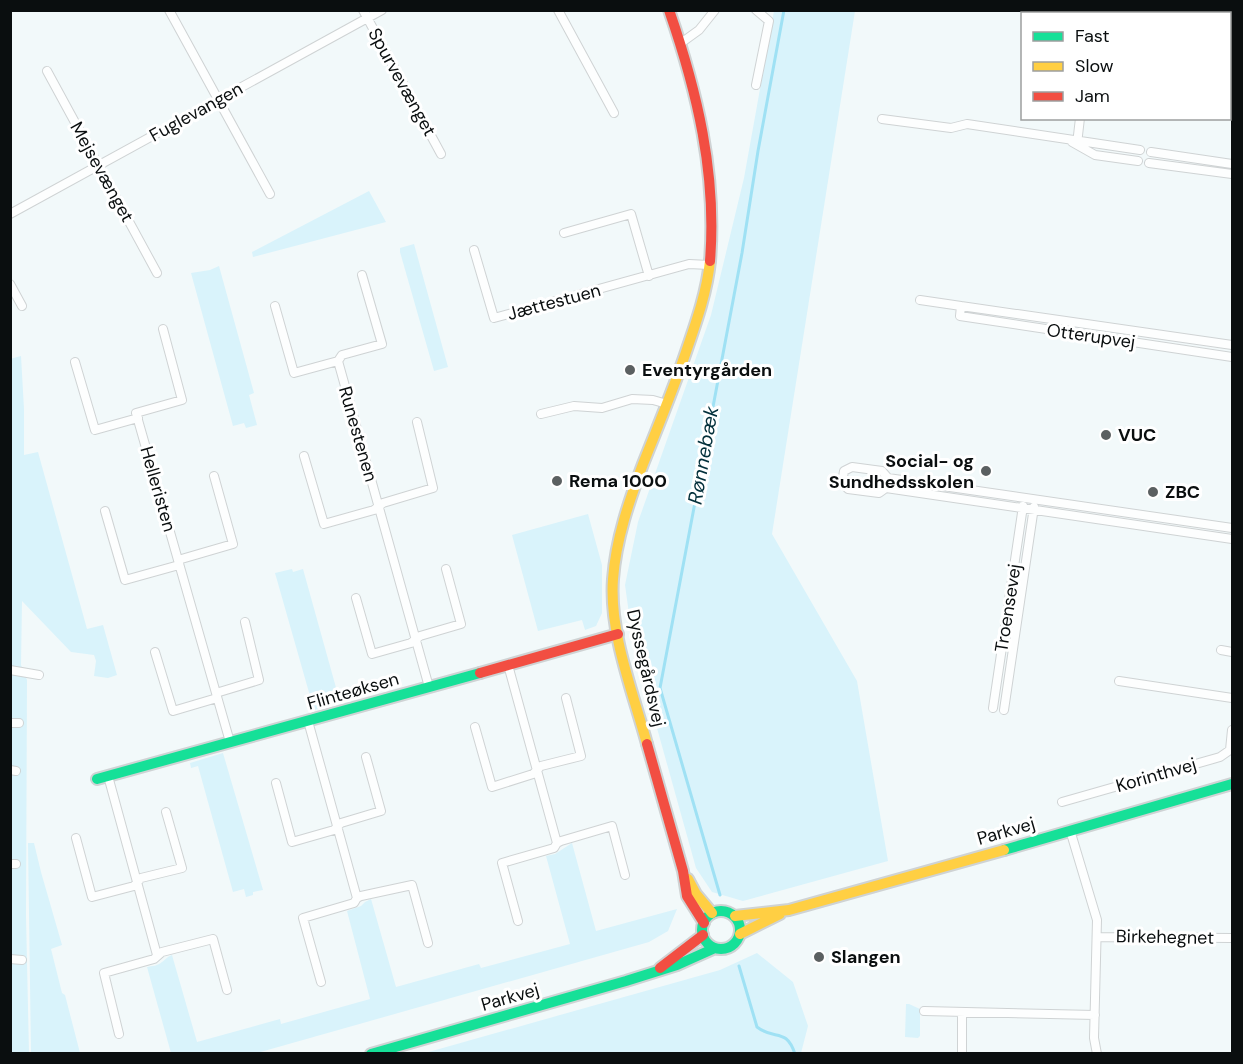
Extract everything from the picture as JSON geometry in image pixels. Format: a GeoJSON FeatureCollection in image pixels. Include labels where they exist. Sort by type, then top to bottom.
{"type":"FeatureCollection","features":[{"type":"Feature","properties":{"kind":"street"},"geometry":{"type":"LineString","coordinates":[[169,10],[270,194]]}},
{"type":"Feature","properties":{"kind":"street","name":"Spurvevænget"},"geometry":{"type":"LineString","coordinates":[[363,10],[441,154]]}},
{"type":"Feature","properties":{"kind":"street","name":"Fuglevangen"},"geometry":{"type":"LineString","coordinates":[[10,214],[382,10]]}},
{"type":"Feature","properties":{"kind":"street"},"geometry":{"type":"LineString","coordinates":[[558,10],[614,113]]}},
{"type":"Feature","properties":{"kind":"street","name":"Dyssegårdsvej"},"geometry":{"type":"LineString","coordinates":[[669,10],[697,99],[706,147],[712,208],[709,265],[693,335],[626,513],[613,581],[618,634],[624,662],[683,871],[687,896],[704,923]]}},
{"type":"Feature","properties":{"kind":"street"},"geometry":{"type":"LineString","coordinates":[[681,43],[699,30],[715,10]]}},
{"type":"Feature","properties":{"kind":"street"},"geometry":{"type":"LineString","coordinates":[[756,10],[769,21],[756,86]]}},
{"type":"Feature","properties":{"kind":"street","name":"Mejsevænget"},"geometry":{"type":"LineString","coordinates":[[47,71],[157,273]]}},
{"type":"Feature","properties":{"kind":"street"},"geometry":{"type":"LineString","coordinates":[[882,119],[951,128],[967,124],[1074,142],[1140,150]]}},
{"type":"Feature","properties":{"kind":"street"},"geometry":{"type":"LineString","coordinates":[[1074,142],[1080,120]]}},
{"type":"Feature","properties":{"kind":"street"},"geometry":{"type":"LineString","coordinates":[[1074,142],[1095,155],[1138,161]]}},
{"type":"Feature","properties":{"kind":"street"},"geometry":{"type":"LineString","coordinates":[[1150,152],[1233,164]]}},
{"type":"Feature","properties":{"kind":"street"},"geometry":{"type":"LineString","coordinates":[[1149,163],[1233,174]]}},
{"type":"Feature","properties":{"kind":"street"},"geometry":{"type":"LineString","coordinates":[[564,233],[631,214],[649,276]]}},
{"type":"Feature","properties":{"kind":"street","name":"Jættestuen"},"geometry":{"type":"LineString","coordinates":[[474,250],[494,318],[690,264],[709,265]]}},
{"type":"Feature","properties":{"kind":"street","name":"Runestenen"},"geometry":{"type":"LineString","coordinates":[[275,306],[294,373],[338,361],[342,355],[382,344],[362,275]]}},
{"type":"Feature","properties":{"kind":"street"},"geometry":{"type":"LineString","coordinates":[[10,284],[22,306]]}},
{"type":"Feature","properties":{"kind":"street","name":"Otterupvej"},"geometry":{"type":"LineString","coordinates":[[920,300],[1233,345]]}},
{"type":"Feature","properties":{"kind":"street","name":"Otterupvej"},"geometry":{"type":"LineString","coordinates":[[961,306],[960,316],[1233,357]]}},
{"type":"Feature","properties":{"kind":"street"},"geometry":{"type":"LineString","coordinates":[[75,362],[95,430],[138,418],[136,413],[182,400],[163,329]]}},
{"type":"Feature","properties":{"kind":"street","name":"Runestenen"},"geometry":{"type":"LineString","coordinates":[[338,361],[429,687]]}},
{"type":"Feature","properties":{"kind":"street"},"geometry":{"type":"LineString","coordinates":[[541,414],[574,406],[602,408],[632,399],[653,400],[667,404]]}},
{"type":"Feature","properties":{"kind":"street","name":"Helleristen"},"geometry":{"type":"LineString","coordinates":[[138,418],[230,742]]}},
{"type":"Feature","properties":{"kind":"street","name":"Runestenen"},"geometry":{"type":"LineString","coordinates":[[304,456],[324,524],[374,510],[383,503],[433,488],[417,422]]}},
{"type":"Feature","properties":{"kind":"street"},"geometry":{"type":"LineString","coordinates":[[888,478],[886,488],[879,493],[848,489],[842,483],[844,471],[852,466],[882,471],[888,478],[1233,528]]}},
{"type":"Feature","properties":{"kind":"street"},"geometry":{"type":"LineString","coordinates":[[105,512],[125,580],[233,544],[214,476]]}},
{"type":"Feature","properties":{"kind":"street"},"geometry":{"type":"LineString","coordinates":[[886,488],[1233,538]]}},
{"type":"Feature","properties":{"kind":"street","name":"Troensevej"},"geometry":{"type":"LineString","coordinates":[[993,708],[1025,498]]}},
{"type":"Feature","properties":{"kind":"street","name":"Troensevej"},"geometry":{"type":"LineString","coordinates":[[1004,710],[1035,500]]}},
{"type":"Feature","properties":{"kind":"street"},"geometry":{"type":"LineString","coordinates":[[356,598],[372,654],[411,643],[420,636],[461,624],[446,569]]}},
{"type":"Feature","properties":{"kind":"street"},"geometry":{"type":"LineString","coordinates":[[156,652],[173,711],[259,680],[245,622]]}},
{"type":"Feature","properties":{"kind":"street","name":"Flinteøksen"},"geometry":{"type":"LineString","coordinates":[[103,777],[618,634]]}},
{"type":"Feature","properties":{"kind":"street"},"geometry":{"type":"LineString","coordinates":[[1221,650],[1233,652]]}},
{"type":"Feature","properties":{"kind":"street"},"geometry":{"type":"LineString","coordinates":[[508,665],[557,843]]}},
{"type":"Feature","properties":{"kind":"street"},"geometry":{"type":"LineString","coordinates":[[10,670],[39,675]]}},
{"type":"Feature","properties":{"kind":"street"},"geometry":{"type":"LineString","coordinates":[[1119,681],[1233,698]]}},
{"type":"Feature","properties":{"kind":"street"},"geometry":{"type":"LineString","coordinates":[[475,727],[492,787],[533,774],[541,766],[581,756],[566,698]]}},
{"type":"Feature","properties":{"kind":"street"},"geometry":{"type":"LineString","coordinates":[[308,721],[357,898]]}},
{"type":"Feature","properties":{"kind":"street","name":"Korinthvej"},"geometry":{"type":"LineString","coordinates":[[1062,802],[1220,757],[1230,750],[1233,730]]}},
{"type":"Feature","properties":{"kind":"street"},"geometry":{"type":"LineString","coordinates":[[276,783],[291,842],[334,830],[341,823],[381,811],[366,757]]}},
{"type":"Feature","properties":{"kind":"street"},"geometry":{"type":"LineString","coordinates":[[103,777],[137,882],[157,955]]}},
{"type":"Feature","properties":{"kind":"street","name":"Parkvej"},"geometry":{"type":"LineString","coordinates":[[735,916],[789,910],[1233,784]]}},
{"type":"Feature","properties":{"kind":"street"},"geometry":{"type":"LineString","coordinates":[[76,838],[92,897],[134,886],[141,878],[182,868],[166,812]]}},
{"type":"Feature","properties":{"kind":"street"},"geometry":{"type":"LineString","coordinates":[[518,921],[502,863],[554,848],[557,843],[612,826],[626,875]]}},
{"type":"Feature","properties":{"kind":"street","name":"Birkehegnet"},"geometry":{"type":"LineString","coordinates":[[1070,830],[1097,920],[1094,1038],[1097,1053]]}},
{"type":"Feature","properties":{"kind":"street","name":"Dyssegårdsvej"},"geometry":{"type":"LineString","coordinates":[[683,871],[696,894],[712,913]]}},
{"type":"Feature","properties":{"kind":"street"},"geometry":{"type":"LineString","coordinates":[[321,982],[303,918],[354,903],[357,898],[412,885],[428,943]]}},
{"type":"Feature","properties":{"kind":"street","name":"Parkvej"},"geometry":{"type":"LineString","coordinates":[[741,934],[789,910]]}},
{"type":"Feature","properties":{"kind":"street"},"geometry":{"type":"LineString","coordinates":[[722,911],[735,916],[740,924],[741,934],[736,942],[724,949],[715,948],[707,943],[702,929],[707,917],[712,913],[722,911]]}},
{"type":"Feature","properties":{"kind":"street","name":"Parkvej"},"geometry":{"type":"LineString","coordinates":[[658,970],[703,935]]}},
{"type":"Feature","properties":{"kind":"street","name":"Birkehegnet"},"geometry":{"type":"LineString","coordinates":[[1097,937],[1233,938]]}},
{"type":"Feature","properties":{"kind":"street"},"geometry":{"type":"LineString","coordinates":[[119,1034],[104,973],[153,959],[162,952],[213,939],[227,990]]}},
{"type":"Feature","properties":{"kind":"street","name":"Parkvej"},"geometry":{"type":"LineString","coordinates":[[371,1053],[626,981],[677,965],[715,948]]}},
{"type":"Feature","properties":{"kind":"street"},"geometry":{"type":"LineString","coordinates":[[10,959],[22,960]]}},
{"type":"Feature","properties":{"kind":"street"},"geometry":{"type":"LineString","coordinates":[[924,1011],[1095,1015]]}},
{"type":"Feature","properties":{"kind":"street"},"geometry":{"type":"LineString","coordinates":[[962,1012],[962,1053]]}},
{"type":"Feature","properties":{"kind":"shaded area"},"geometry":{"type":"Polygon","coordinates":[[[774,11],[855,11],[772,534],[857,681],[888,861],[743,901],[712,892],[696,868],[633,642],[625,585],[638,522],[711,315],[744,178],[774,11]]]}},
{"type":"Feature","properties":{"kind":"shaded area"},"geometry":{"type":"Polygon","coordinates":[[[369,191],[386,222],[253,257],[252,252],[369,191]]]}},
{"type":"Feature","properties":{"kind":"shaded area"},"geometry":{"type":"Polygon","coordinates":[[[414,244],[448,367],[434,371],[400,252],[400,248],[414,244]]]}},
{"type":"Feature","properties":{"kind":"shaded area"},"geometry":{"type":"Polygon","coordinates":[[[219,266],[254,393],[249,395],[257,425],[246,428],[244,423],[233,426],[191,273],[219,266]]]}},
{"type":"Feature","properties":{"kind":"shaded area"},"geometry":{"type":"Polygon","coordinates":[[[21,356],[24,455],[38,452],[87,629],[103,625],[117,675],[108,678],[94,676],[96,661],[94,655],[71,652],[22,601],[21,665],[27,680],[26,916],[29,1053],[11,1054],[10,359],[21,356]]]}},
{"type":"Feature","properties":{"kind":"shaded area"},"geometry":{"type":"Polygon","coordinates":[[[588,514],[602,565],[602,613],[596,626],[585,630],[582,620],[538,631],[512,535],[588,514]]]}},
{"type":"Feature","properties":{"kind":"shaded area"},"geometry":{"type":"Polygon","coordinates":[[[292,569],[293,572],[303,569],[340,702],[314,710],[275,573],[292,569]]]}},
{"type":"Feature","properties":{"kind":"shaded area"},"geometry":{"type":"Polygon","coordinates":[[[223,753],[263,890],[253,892],[253,895],[246,897],[244,889],[233,892],[198,766],[191,768],[190,763],[223,753]]]}},
{"type":"Feature","properties":{"kind":"shaded area"},"geometry":{"type":"Polygon","coordinates":[[[28,843],[34,843],[62,945],[51,949],[80,1053],[31,1053],[28,843]]]}},
{"type":"Feature","properties":{"kind":"shaded area"},"geometry":{"type":"Polygon","coordinates":[[[572,843],[596,931],[677,909],[668,931],[649,942],[257,1053],[171,1053],[147,967],[159,964],[172,955],[197,1042],[280,1019],[281,1024],[370,999],[347,911],[371,899],[396,987],[479,964],[481,968],[570,944],[546,856],[555,854],[572,843]]]}},
{"type":"Feature","properties":{"kind":"shaded area"},"geometry":{"type":"Polygon","coordinates":[[[757,953],[793,982],[808,1026],[801,1053],[425,1053],[720,970],[757,953]]]}},
{"type":"Feature","properties":{"kind":"shaded area"},"geometry":{"type":"Polygon","coordinates":[[[906,1004],[920,1009],[920,1036],[918,1038],[905,1037],[906,1004]]]}},
{"type":"Feature","properties":{"kind":"waterway","name":"Rønnebæk"},"geometry":{"type":"LineString","coordinates":[[720,895],[660,688],[742,253],[784,10]]}},
{"type":"Feature","properties":{"kind":"waterway","name":"Rønnebæk"},"geometry":{"type":"LineString","coordinates":[[739,966],[757,1027],[784,1037],[792,1046],[795,1054]]}},
{"type":"Feature","properties":{"kind":"traffic: fast"},"geometry":{"type":"LineString","coordinates":[[97,779],[480,673]]}},
{"type":"Feature","properties":{"kind":"traffic: fast"},"geometry":{"type":"LineString","coordinates":[[1004,850],[1232,784]]}},
{"type":"Feature","properties":{"kind":"traffic: fast"},"geometry":{"type":"LineString","coordinates":[[721,911],[735,916],[740,930],[735,944],[721,949],[707,944],[702,930],[707,916],[721,911]]}},
{"type":"Feature","properties":{"kind":"traffic: fast"},"geometry":{"type":"LineString","coordinates":[[371,1054],[626,981],[677,965],[715,948]]}},
{"type":"Feature","properties":{"kind":"traffic: slow"},"geometry":{"type":"LineString","coordinates":[[647,744],[618,641],[613,579],[624,520],[698,316],[710,261]]}},
{"type":"Feature","properties":{"kind":"traffic: slow"},"geometry":{"type":"LineString","coordinates":[[735,916],[789,910],[1004,850]]}},
{"type":"Feature","properties":{"kind":"traffic: slow"},"geometry":{"type":"LineString","coordinates":[[688,879],[696,894],[712,913]]}},
{"type":"Feature","properties":{"kind":"traffic: slow"},"geometry":{"type":"LineString","coordinates":[[740,934],[780,914]]}},
{"type":"Feature","properties":{"kind":"traffic: jam"},"geometry":{"type":"LineString","coordinates":[[669,10],[688,71],[703,133],[710,196],[710,261]]}},
{"type":"Feature","properties":{"kind":"traffic: jam"},"geometry":{"type":"LineString","coordinates":[[480,673],[618,634]]}},
{"type":"Feature","properties":{"kind":"traffic: jam"},"geometry":{"type":"LineString","coordinates":[[647,744],[683,871],[687,896],[704,923]]}},
{"type":"Feature","properties":{"kind":"traffic: jam"},"geometry":{"type":"LineString","coordinates":[[660,968],[703,935]]}},
{"type":"Feature","properties":{"kind":"place","name":"Eventyrgården"},"geometry":{"type":"Point","coordinates":[630,370]}},
{"type":"Feature","properties":{"kind":"place","name":"VUC"},"geometry":{"type":"Point","coordinates":[1106,435]}},
{"type":"Feature","properties":{"kind":"place","name":"Social- og Sundhedsskolen"},"geometry":{"type":"Point","coordinates":[986,471]}},
{"type":"Feature","properties":{"kind":"place","name":"Rema 1000"},"geometry":{"type":"Point","coordinates":[557,481]}},
{"type":"Feature","properties":{"kind":"place","name":"ZBC"},"geometry":{"type":"Point","coordinates":[1153,492]}},
{"type":"Feature","properties":{"kind":"place","name":"Slangen"},"geometry":{"type":"Point","coordinates":[819,957]}}]}
